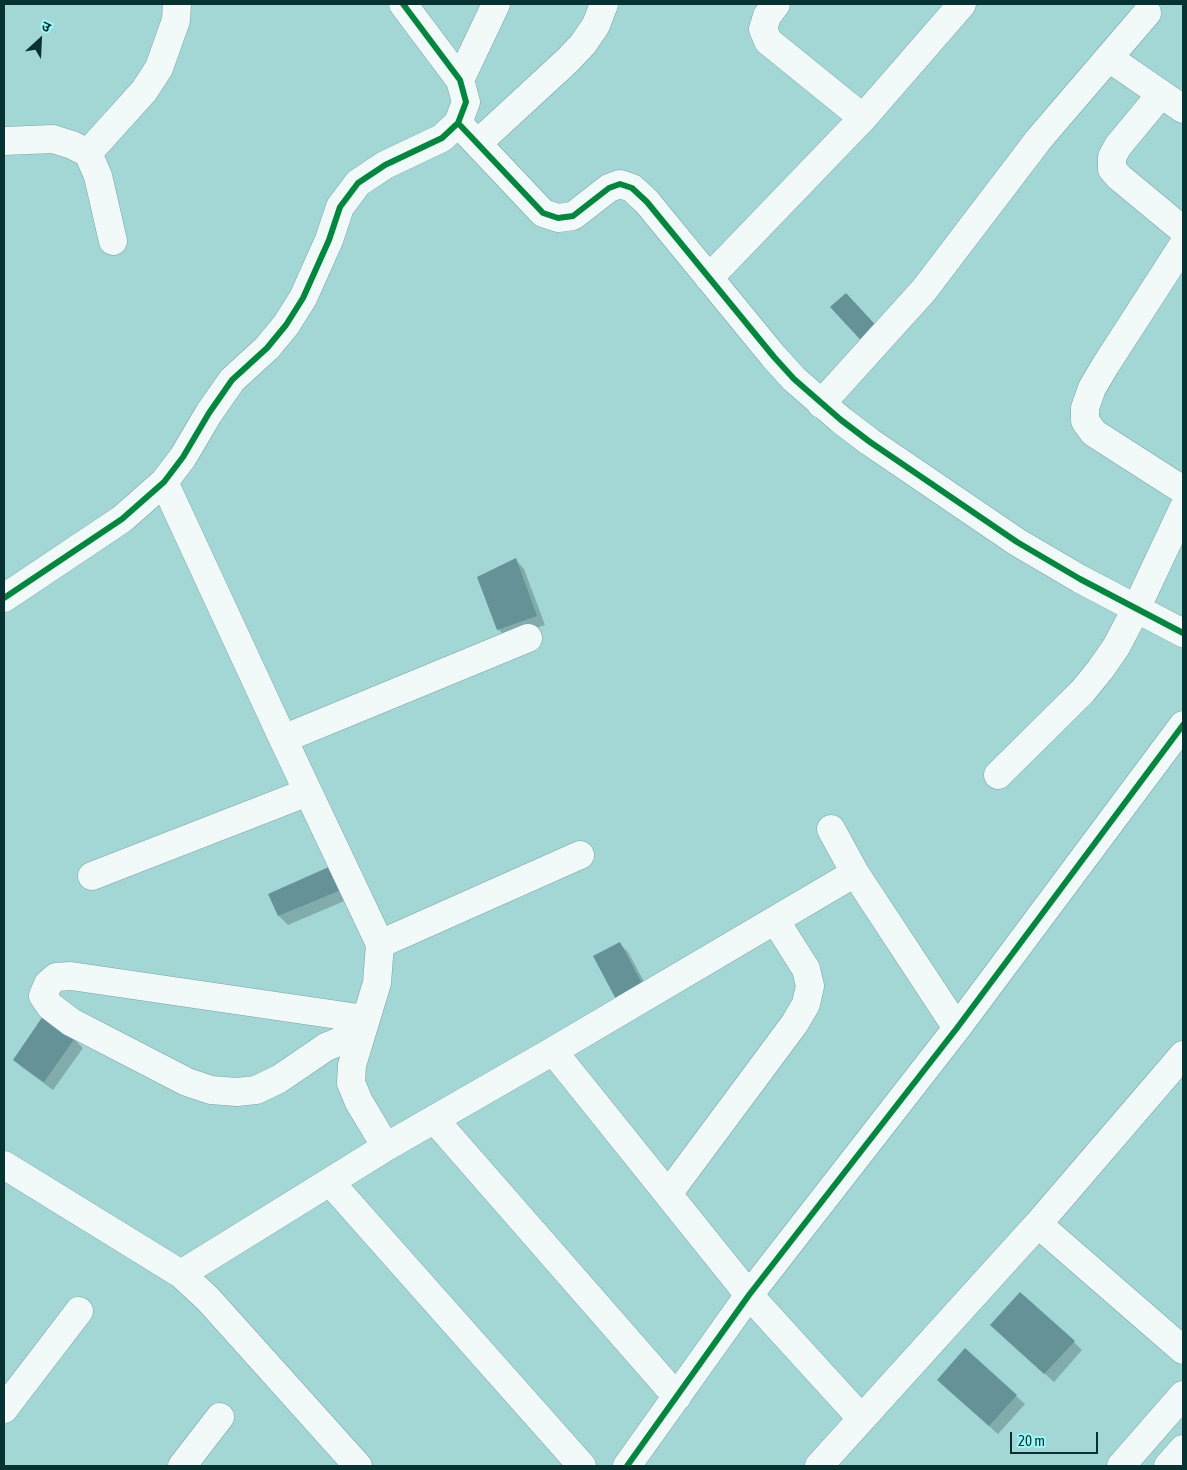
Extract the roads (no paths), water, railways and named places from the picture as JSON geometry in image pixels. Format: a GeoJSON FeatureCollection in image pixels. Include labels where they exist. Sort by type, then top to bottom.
{"type":"FeatureCollection","features":[{"type":"Feature","properties":{"kind":"street"},"geometry":{"type":"LineString","coordinates":[[88,153],[144,91],[159,68],[176,20],[177,4]]}},
{"type":"Feature","properties":{"kind":"street"},"geometry":{"type":"LineString","coordinates":[[4,598],[122,519],[164,482],[183,457],[209,413],[232,380],[267,348],[286,325],[303,298],[340,207],[358,183],[385,165],[442,138],[458,123],[466,102],[460,80],[403,4]]}},
{"type":"Feature","properties":{"kind":"street"},"geometry":{"type":"LineString","coordinates":[[460,80],[496,4]]}},
{"type":"Feature","properties":{"kind":"street"},"geometry":{"type":"LineString","coordinates":[[478,143],[583,44],[596,24],[604,4]]}},
{"type":"Feature","properties":{"kind":"street"},"geometry":{"type":"LineString","coordinates":[[776,4],[767,16],[763,29],[768,41],[863,118]]}},
{"type":"Feature","properties":{"kind":"street"},"geometry":{"type":"LineString","coordinates":[[709,278],[863,118],[962,4]]}},
{"type":"Feature","properties":{"kind":"street"},"geometry":{"type":"LineString","coordinates":[[822,404],[924,290],[1039,139],[1147,13]]}},
{"type":"Feature","properties":{"kind":"street"},"geometry":{"type":"LineString","coordinates":[[1109,58],[1183,109]]}},
{"type":"Feature","properties":{"kind":"street"},"geometry":{"type":"LineString","coordinates":[[1161,94],[1118,146],[1112,157],[1112,168],[1119,177],[1183,230]]}},
{"type":"Feature","properties":{"kind":"street"},"geometry":{"type":"LineString","coordinates":[[458,123],[543,212],[558,218],[573,216],[608,188],[620,184],[632,188],[647,202],[774,357],[822,404],[870,442],[1017,542],[1136,609],[1183,633]]}},
{"type":"Feature","properties":{"kind":"street"},"geometry":{"type":"LineString","coordinates":[[4,141],[53,139],[88,153],[98,176],[113,240]]}},
{"type":"Feature","properties":{"kind":"street"},"geometry":{"type":"LineString","coordinates":[[1183,245],[1092,388],[1085,408],[1085,421],[1094,433],[1183,490]]}},
{"type":"Feature","properties":{"kind":"street"},"geometry":{"type":"LineString","coordinates":[[164,482],[282,739],[380,944],[377,983],[352,1065],[351,1083],[359,1102],[386,1147]]}},
{"type":"Feature","properties":{"kind":"street"},"geometry":{"type":"LineString","coordinates":[[998,775],[1082,692],[1116,647],[1183,509]]}},
{"type":"Feature","properties":{"kind":"street"},"geometry":{"type":"LineString","coordinates":[[282,739],[528,638]]}},
{"type":"Feature","properties":{"kind":"street"},"geometry":{"type":"LineString","coordinates":[[627,1466],[749,1295],[958,1028],[1183,725]]}},
{"type":"Feature","properties":{"kind":"street"},"geometry":{"type":"LineString","coordinates":[[92,876],[308,792]]}},
{"type":"Feature","properties":{"kind":"street"},"geometry":{"type":"LineString","coordinates":[[830,829],[855,873],[958,1028]]}},
{"type":"Feature","properties":{"kind":"street"},"geometry":{"type":"LineString","coordinates":[[380,944],[580,855]]}},
{"type":"Feature","properties":{"kind":"street"},"geometry":{"type":"LineString","coordinates":[[181,1274],[386,1147],[855,873]]}},
{"type":"Feature","properties":{"kind":"street"},"geometry":{"type":"LineString","coordinates":[[668,1194],[795,1023],[806,1004],[810,986],[806,969],[775,920]]}},
{"type":"Feature","properties":{"kind":"street"},"geometry":{"type":"LineString","coordinates":[[71,976],[362,1030],[347,1040],[332,1044],[279,1079],[256,1090],[237,1092],[211,1090],[186,1082],[71,1022],[50,1006],[43,996],[48,984],[56,977],[71,976]]}},
{"type":"Feature","properties":{"kind":"street"},"geometry":{"type":"LineString","coordinates":[[553,1051],[749,1295],[861,1418]]}},
{"type":"Feature","properties":{"kind":"street"},"geometry":{"type":"LineString","coordinates":[[819,1466],[1038,1224],[1183,1055]]}},
{"type":"Feature","properties":{"kind":"street"},"geometry":{"type":"LineString","coordinates":[[434,1119],[676,1397]]}},
{"type":"Feature","properties":{"kind":"street"},"geometry":{"type":"LineString","coordinates":[[4,1165],[181,1274],[208,1299],[358,1466]]}},
{"type":"Feature","properties":{"kind":"street"},"geometry":{"type":"LineString","coordinates":[[330,1182],[582,1466]]}},
{"type":"Feature","properties":{"kind":"street"},"geometry":{"type":"LineString","coordinates":[[1038,1224],[1183,1350]]}},
{"type":"Feature","properties":{"kind":"street"},"geometry":{"type":"LineString","coordinates":[[4,1409],[79,1311]]}},
{"type":"Feature","properties":{"kind":"street"},"geometry":{"type":"LineString","coordinates":[[1121,1466],[1183,1395]]}},
{"type":"Feature","properties":{"kind":"street"},"geometry":{"type":"LineString","coordinates":[[182,1466],[220,1417]]}},
{"type":"Feature","properties":{"kind":"street"},"geometry":{"type":"LineString","coordinates":[[1168,1466],[1183,1449]]}}]}
